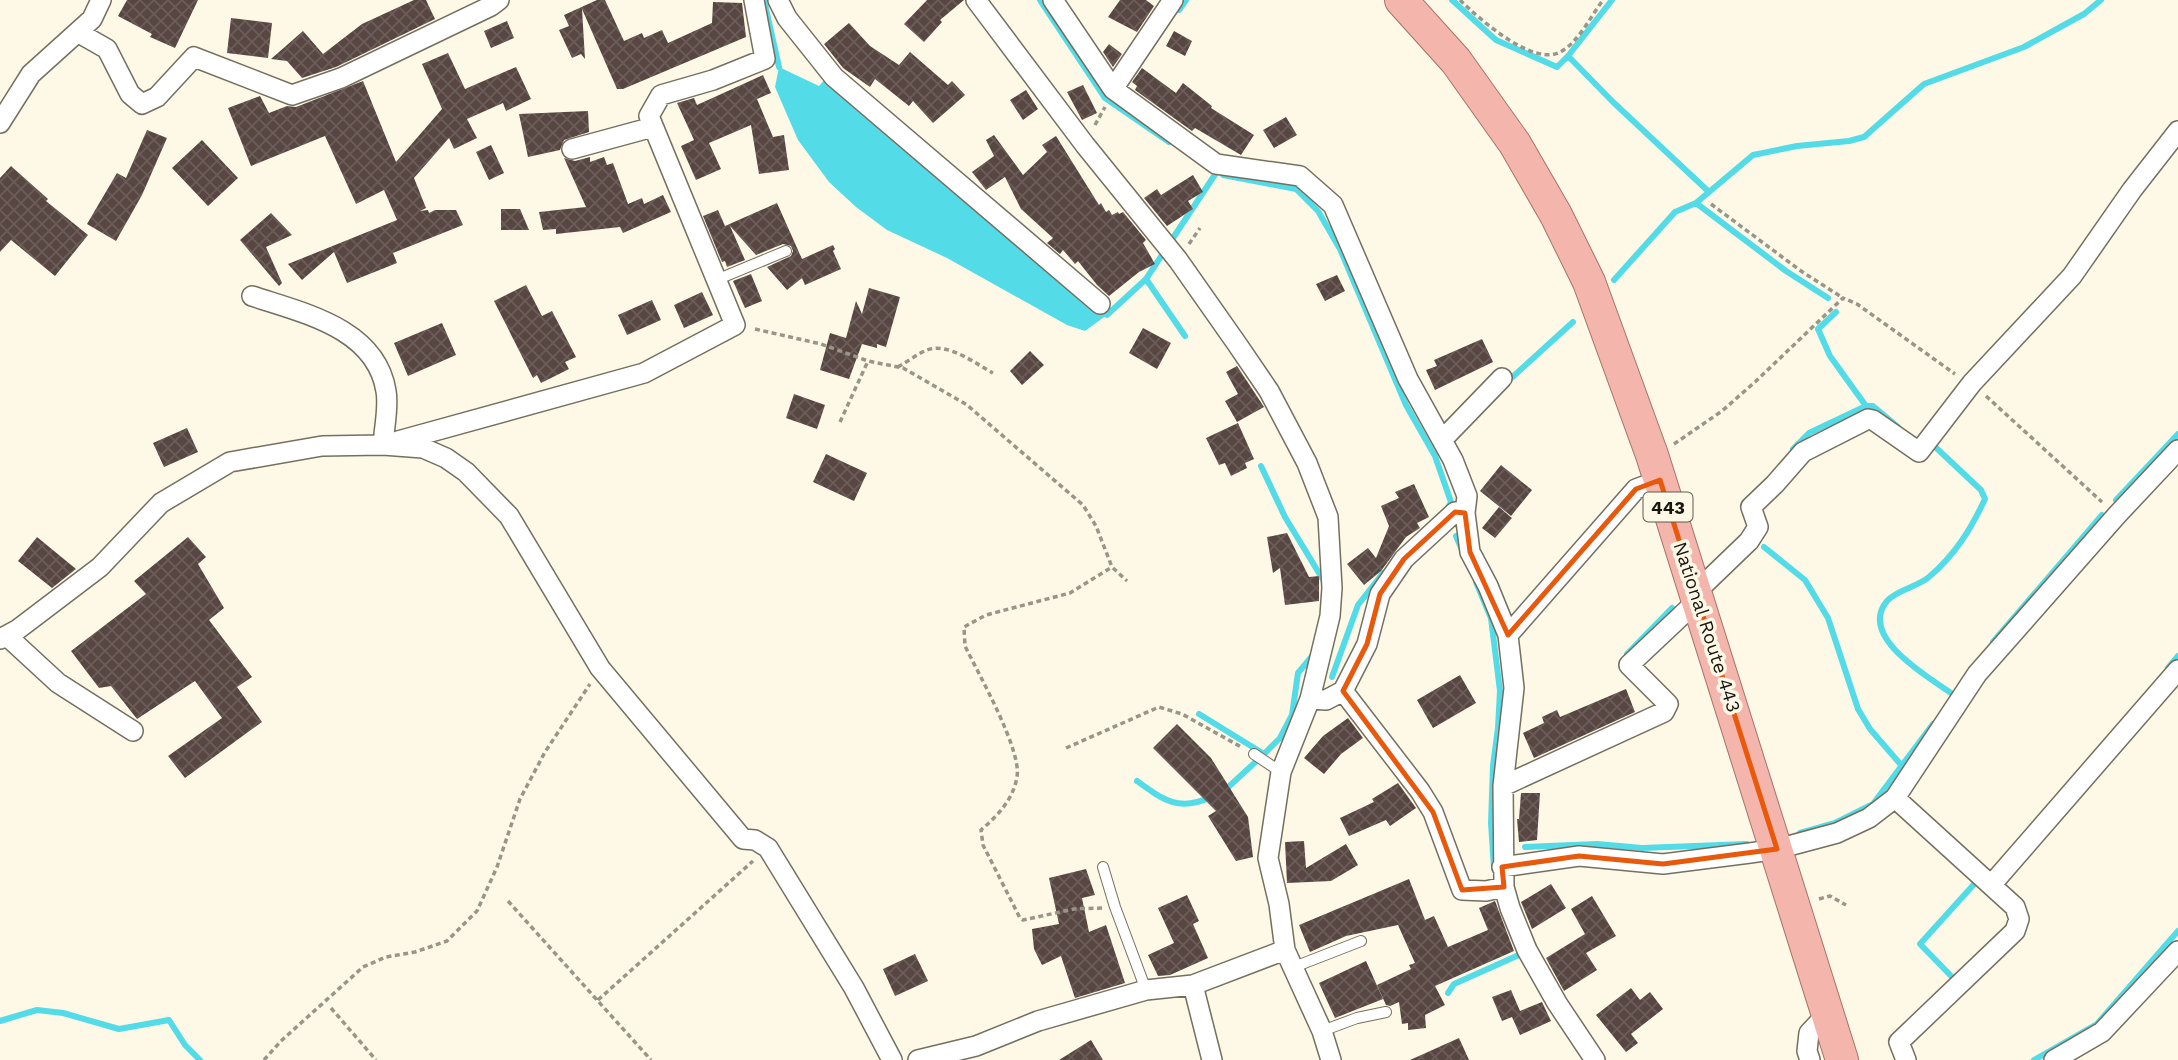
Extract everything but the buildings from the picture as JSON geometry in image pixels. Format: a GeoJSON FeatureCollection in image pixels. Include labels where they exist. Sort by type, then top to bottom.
{"type":"FeatureCollection","features":[{"type":"Feature","properties":{"kind":"highway","name":"National Route 443"},"geometry":{"type":"LineString","coordinates":[[1401,0],[1463,72],[1515,144],[1556,215],[1589,282],[1656,468],[1842,1060]]}},
{"type":"Feature","properties":{"kind":"street"},"geometry":{"type":"LineString","coordinates":[[0,123],[31,74],[79,33],[92,19],[101,0]]}},
{"type":"Feature","properties":{"kind":"street"},"geometry":{"type":"LineString","coordinates":[[79,33],[107,49],[130,94],[142,104],[157,97],[194,57],[292,95],[341,78],[499,0]]}},
{"type":"Feature","properties":{"kind":"street"},"geometry":{"type":"LineString","coordinates":[[383,445],[644,373],[735,325],[649,116],[661,95],[713,80],[765,59],[754,0]]}},
{"type":"Feature","properties":{"kind":"street"},"geometry":{"type":"LineString","coordinates":[[778,0],[787,18],[834,77],[1100,304]]}},
{"type":"Feature","properties":{"kind":"street"},"geometry":{"type":"LineString","coordinates":[[976,0],[1085,145],[1178,260],[1237,344],[1269,391],[1307,463],[1328,517],[1332,588],[1330,616],[1310,699],[1275,768],[1268,858],[1289,958],[1322,1031],[1331,1060]]}},
{"type":"Feature","properties":{"kind":"street"},"geometry":{"type":"LineString","coordinates":[[1053,0],[1113,89],[1216,164],[1300,176],[1333,205],[1408,379],[1453,460],[1467,496],[1465,513],[1470,552],[1488,586],[1508,635],[1514,688],[1503,786],[1504,887],[1527,950],[1557,1003],[1595,1060]]}},
{"type":"Feature","properties":{"kind":"street"},"geometry":{"type":"LineString","coordinates":[[1113,89],[1173,0]]}},
{"type":"Feature","properties":{"kind":"street"},"geometry":{"type":"LineString","coordinates":[[572,149],[653,127]]}},
{"type":"Feature","properties":{"kind":"street"},"geometry":{"type":"LineString","coordinates":[[1503,786],[1664,712],[1668,704],[1629,665],[1749,541],[1758,527],[1751,507],[1802,452],[1868,419],[1919,453],[1972,383],[2072,276],[2132,190],[2178,131]]}},
{"type":"Feature","properties":{"kind":"street"},"geometry":{"type":"LineString","coordinates":[[252,296],[332,323],[364,348],[382,372],[387,394],[383,445]]}},
{"type":"Feature","properties":{"kind":"street"},"geometry":{"type":"LineString","coordinates":[[1442,440],[1502,378]]}},
{"type":"Feature","properties":{"kind":"street"},"geometry":{"type":"LineString","coordinates":[[133,731],[58,683],[3,638],[100,567],[161,503],[230,462],[322,446],[383,445],[423,448],[446,458],[466,472],[509,516],[600,668],[743,839],[755,840],[768,848],[854,988],[892,1060]]}},
{"type":"Feature","properties":{"kind":"street"},"geometry":{"type":"LineString","coordinates":[[1502,867],[1579,856],[1663,864],[1777,849],[1837,833],[1869,818],[1895,798],[1977,674],[2178,450]]}},
{"type":"Feature","properties":{"kind":"street"},"geometry":{"type":"LineString","coordinates":[[1508,635],[1656,468]]}},
{"type":"Feature","properties":{"kind":"street"},"geometry":{"type":"LineString","coordinates":[[1310,699],[1326,700],[1343,691],[1367,644],[1380,594],[1388,582],[1404,559],[1455,512],[1465,513]]}},
{"type":"Feature","properties":{"kind":"street"},"geometry":{"type":"LineString","coordinates":[[1992,884],[2178,670]]}},
{"type":"Feature","properties":{"kind":"street"},"geometry":{"type":"LineString","coordinates":[[1343,691],[1433,811],[1462,890],[1486,891],[1504,887]]}},
{"type":"Feature","properties":{"kind":"street"},"geometry":{"type":"LineString","coordinates":[[1895,798],[1992,884],[2015,908],[2019,919],[2015,931],[1899,1042],[1906,1060]]}},
{"type":"Feature","properties":{"kind":"street"},"geometry":{"type":"LineString","coordinates":[[2054,1060],[2102,1032],[2178,951]]}},
{"type":"Feature","properties":{"kind":"street"},"geometry":{"type":"LineString","coordinates":[[918,1060],[976,1046],[1038,1021],[1146,990],[1193,985],[1289,958]]}},
{"type":"Feature","properties":{"kind":"street"},"geometry":{"type":"LineString","coordinates":[[1193,985],[1212,1060]]}},
{"type":"Feature","properties":{"kind":"street"},"geometry":{"type":"LineString","coordinates":[[1810,1060],[1807,1051],[1808,1033],[1826,1015]]}},
{"type":"Feature","properties":{"kind":"lane"},"geometry":{"type":"LineString","coordinates":[[716,280],[786,251]]}},
{"type":"Feature","properties":{"kind":"lane"},"geometry":{"type":"LineString","coordinates":[[1254,754],[1275,768]]}},
{"type":"Feature","properties":{"kind":"lane"},"geometry":{"type":"LineString","coordinates":[[1103,867],[1146,990]]}},
{"type":"Feature","properties":{"kind":"lane"},"geometry":{"type":"LineString","coordinates":[[1289,958],[1362,941]]}},
{"type":"Feature","properties":{"kind":"lane"},"geometry":{"type":"LineString","coordinates":[[1322,1031],[1357,1018],[1386,1012]]}},
{"type":"Feature","properties":{"kind":"path"},"geometry":{"type":"LineString","coordinates":[[1460,0],[1483,23],[1517,45],[1547,55],[1560,53],[1573,42],[1603,0]]}},
{"type":"Feature","properties":{"kind":"path"},"geometry":{"type":"LineString","coordinates":[[1085,145],[1113,89]]}},
{"type":"Feature","properties":{"kind":"path"},"geometry":{"type":"LineString","coordinates":[[1711,204],[1801,271],[1857,304],[1963,380],[1972,383],[2117,515]]}},
{"type":"Feature","properties":{"kind":"path"},"geometry":{"type":"LineString","coordinates":[[1656,468],[1681,440],[1722,411],[1843,298]]}},
{"type":"Feature","properties":{"kind":"path"},"geometry":{"type":"LineString","coordinates":[[735,325],[821,344],[869,361],[898,367],[967,405],[1083,505],[1096,526],[1112,567],[1127,581]]}},
{"type":"Feature","properties":{"kind":"path"},"geometry":{"type":"LineString","coordinates":[[898,367],[926,350],[936,348],[952,352],[993,373]]}},
{"type":"Feature","properties":{"kind":"path"},"geometry":{"type":"LineString","coordinates":[[840,422],[869,361]]}},
{"type":"Feature","properties":{"kind":"path"},"geometry":{"type":"LineString","coordinates":[[1112,567],[1070,593],[986,615],[964,627],[965,646],[1015,752],[1017,776],[1005,808],[981,830],[983,845],[1020,918],[1023,920],[1074,909],[1115,907]]}},
{"type":"Feature","properties":{"kind":"path"},"geometry":{"type":"LineString","coordinates":[[264,1060],[281,1041],[363,967],[386,957],[415,952],[447,941],[477,911],[497,867],[520,799],[545,752],[600,668]]}},
{"type":"Feature","properties":{"kind":"path"},"geometry":{"type":"LineString","coordinates":[[1066,748],[1159,707],[1182,714],[1254,754]]}},
{"type":"Feature","properties":{"kind":"path"},"geometry":{"type":"LineString","coordinates":[[598,1000],[768,848]]}},
{"type":"Feature","properties":{"kind":"path"},"geometry":{"type":"LineString","coordinates":[[508,901],[651,1060]]}},
{"type":"Feature","properties":{"kind":"path"},"geometry":{"type":"LineString","coordinates":[[331,1009],[376,1060]]}},
{"type":"Feature","properties":{"kind":"highlighted area"},"geometry":{"type":"Polygon","coordinates":[[[1660,480],[1777,849],[1663,864],[1579,856],[1502,867],[1504,887],[1462,890],[1433,812],[1343,691],[1367,644],[1380,594],[1404,559],[1455,512],[1465,513],[1470,552],[1508,635],[1636,489],[1660,480]]]}},
{"type":"Feature","properties":{"kind":"water"},"geometry":{"type":"Polygon","coordinates":[[[779,67],[819,86],[826,78],[1107,315],[1085,331],[1067,325],[947,258],[887,230],[856,207],[829,182],[798,140],[775,87],[779,67]]]}},
{"type":"Feature","properties":{"kind":"waterway"},"geometry":{"type":"LineString","coordinates":[[764,0],[779,67]]}},
{"type":"Feature","properties":{"kind":"waterway"},"geometry":{"type":"LineString","coordinates":[[1040,0],[1105,98],[1169,142]]}},
{"type":"Feature","properties":{"kind":"waterway"},"geometry":{"type":"LineString","coordinates":[[1179,10],[1186,0]]}},
{"type":"Feature","properties":{"kind":"waterway"},"geometry":{"type":"LineString","coordinates":[[1452,0],[1496,40],[1557,67],[1612,0]]}},
{"type":"Feature","properties":{"kind":"waterway"},"geometry":{"type":"LineString","coordinates":[[1614,280],[1675,212],[1696,203],[1753,155],[1864,137],[1924,84],[2024,47],[2084,14],[2101,0]]}},
{"type":"Feature","properties":{"kind":"waterway"},"geometry":{"type":"LineString","coordinates":[[1568,56],[1708,191]]}},
{"type":"Feature","properties":{"kind":"waterway"},"geometry":{"type":"LineString","coordinates":[[1173,238],[1216,173]]}},
{"type":"Feature","properties":{"kind":"waterway"},"geometry":{"type":"LineString","coordinates":[[1223,175],[1296,189],[1318,211],[1340,249],[1406,405],[1435,456],[1451,502],[1448,508]]}},
{"type":"Feature","properties":{"kind":"waterway"},"geometry":{"type":"LineString","coordinates":[[1696,203],[1786,271],[1828,298]]}},
{"type":"Feature","properties":{"kind":"waterway"},"geometry":{"type":"LineString","coordinates":[[1107,315],[1146,279],[1162,255]]}},
{"type":"Feature","properties":{"kind":"waterway"},"geometry":{"type":"LineString","coordinates":[[1146,279],[1185,336]]}},
{"type":"Feature","properties":{"kind":"waterway"},"geometry":{"type":"LineString","coordinates":[[1836,312],[1818,329],[1830,356],[1866,406],[1873,406],[1898,427]]}},
{"type":"Feature","properties":{"kind":"waterway"},"geometry":{"type":"LineString","coordinates":[[1507,382],[1573,322]]}},
{"type":"Feature","properties":{"kind":"waterway"},"geometry":{"type":"LineString","coordinates":[[1793,449],[1809,433],[1866,406]]}},
{"type":"Feature","properties":{"kind":"waterway"},"geometry":{"type":"LineString","coordinates":[[2116,500],[2178,434]]}},
{"type":"Feature","properties":{"kind":"waterway"},"geometry":{"type":"LineString","coordinates":[[1931,443],[1981,490],[1985,499],[1962,541],[1947,560],[1924,580],[1887,601],[1880,615],[1881,628],[1900,655],[1954,695]]}},
{"type":"Feature","properties":{"kind":"waterway"},"geometry":{"type":"LineString","coordinates":[[1261,466],[1285,517],[1325,583]]}},
{"type":"Feature","properties":{"kind":"waterway"},"geometry":{"type":"LineString","coordinates":[[1993,642],[2102,515]]}},
{"type":"Feature","properties":{"kind":"waterway"},"geometry":{"type":"LineString","coordinates":[[1456,536],[1462,550]]}},
{"type":"Feature","properties":{"kind":"waterway"},"geometry":{"type":"LineString","coordinates":[[1764,547],[1805,580],[1828,618],[1858,709],[1870,729],[1902,766]]}},
{"type":"Feature","properties":{"kind":"waterway"},"geometry":{"type":"LineString","coordinates":[[1332,677],[1358,605],[1383,573]]}},
{"type":"Feature","properties":{"kind":"waterway"},"geometry":{"type":"LineString","coordinates":[[1476,582],[1491,618],[1500,691],[1491,823],[1494,868]]}},
{"type":"Feature","properties":{"kind":"waterway"},"geometry":{"type":"LineString","coordinates":[[1627,654],[1672,608]]}},
{"type":"Feature","properties":{"kind":"waterway"},"geometry":{"type":"LineString","coordinates":[[1199,714],[1264,754],[1280,738],[1292,715],[1298,673],[1313,655]]}},
{"type":"Feature","properties":{"kind":"waterway"},"geometry":{"type":"LineString","coordinates":[[2168,668],[2178,656]]}},
{"type":"Feature","properties":{"kind":"waterway"},"geometry":{"type":"LineString","coordinates":[[1800,833],[1835,823],[1873,804],[1933,724]]}},
{"type":"Feature","properties":{"kind":"waterway"},"geometry":{"type":"LineString","coordinates":[[1224,791],[1262,756]]}},
{"type":"Feature","properties":{"kind":"waterway"},"geometry":{"type":"LineString","coordinates":[[1137,781],[1155,794],[1180,804],[1190,804],[1211,797]]}},
{"type":"Feature","properties":{"kind":"waterway"},"geometry":{"type":"LineString","coordinates":[[1525,847],[1597,844],[1642,848],[1747,844]]}},
{"type":"Feature","properties":{"kind":"waterway"},"geometry":{"type":"LineString","coordinates":[[1956,981],[1920,944],[1976,882]]}},
{"type":"Feature","properties":{"kind":"waterway"},"geometry":{"type":"LineString","coordinates":[[2034,1060],[2097,1024],[2178,931]]}},
{"type":"Feature","properties":{"kind":"waterway"},"geometry":{"type":"LineString","coordinates":[[1448,993],[1454,984],[1521,954]]}},
{"type":"Feature","properties":{"kind":"waterway"},"geometry":{"type":"LineString","coordinates":[[0,1021],[37,1010],[63,1013],[119,1029],[169,1020],[185,1045],[200,1060]]}}]}
